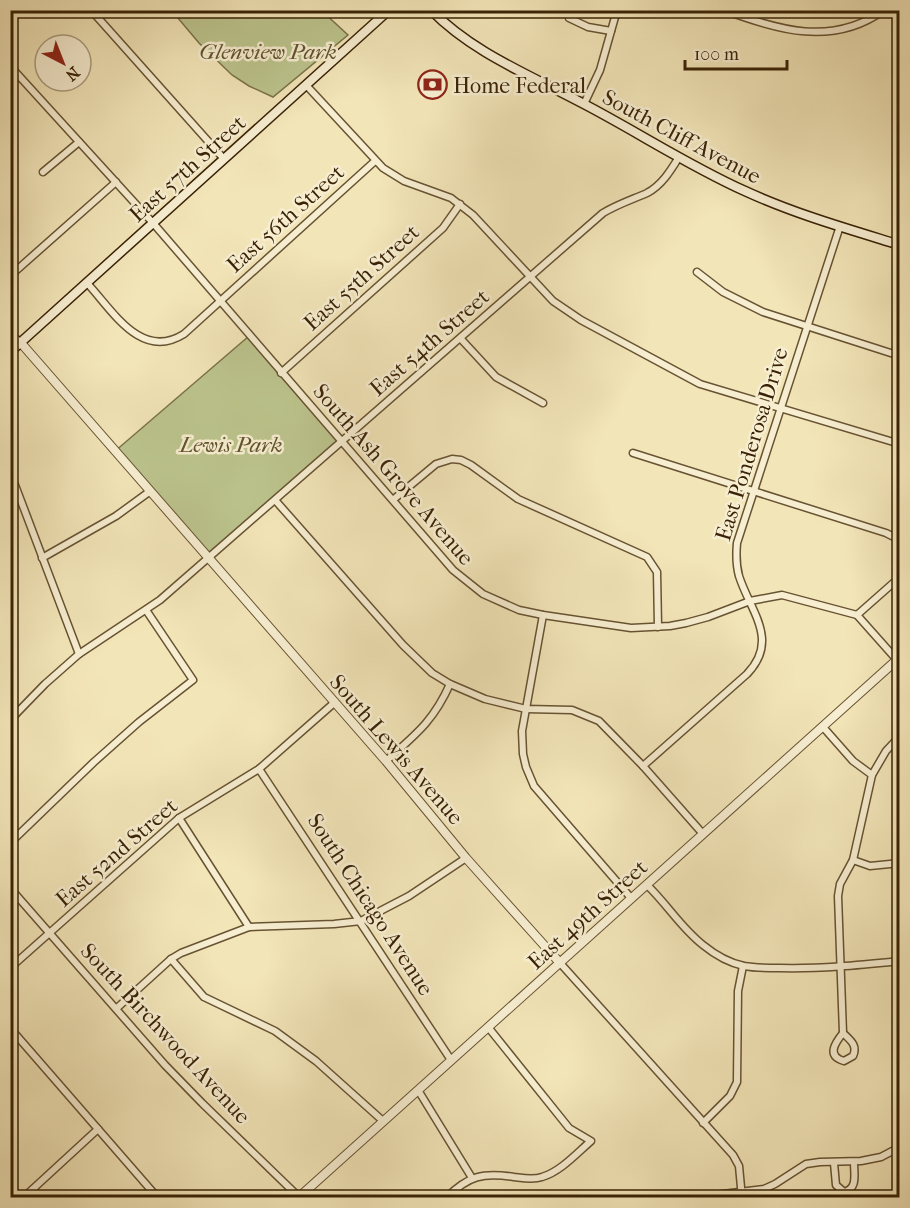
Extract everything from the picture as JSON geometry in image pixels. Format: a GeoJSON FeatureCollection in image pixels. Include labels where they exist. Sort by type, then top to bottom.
{"type":"FeatureCollection","features":[{"type":"Feature","properties":{"kind":"main road","name":"East 57th Street"},"geometry":{"type":"LineString","coordinates":[[10,352],[389,10]]}},
{"type":"Feature","properties":{"kind":"main road","name":"South Cliff Avenue"},"geometry":{"type":"LineString","coordinates":[[431,10],[451,28],[481,49],[744,191],[793,211],[900,245]]}},
{"type":"Feature","properties":{"kind":"street"},"geometry":{"type":"LineString","coordinates":[[90,10],[224,159]]}},
{"type":"Feature","properties":{"kind":"street"},"geometry":{"type":"LineString","coordinates":[[584,104],[600,70],[616,10]]}},
{"type":"Feature","properties":{"kind":"street"},"geometry":{"type":"LineString","coordinates":[[724,10],[742,13],[780,29],[819,32],[858,24],[884,10]]}},
{"type":"Feature","properties":{"kind":"street"},"geometry":{"type":"LineString","coordinates":[[569,18],[588,27],[611,31]]}},
{"type":"Feature","properties":{"kind":"street","name":"South Ash Grove Avenue"},"geometry":{"type":"LineString","coordinates":[[10,66],[153,223],[453,570],[471,586],[505,605],[543,615],[621,627],[658,627],[708,617],[750,601],[782,595],[857,615]]}},
{"type":"Feature","properties":{"kind":"street"},"geometry":{"type":"LineString","coordinates":[[306,85],[375,161],[404,181],[460,204],[473,214],[553,301],[581,320],[700,384],[900,444]]}},
{"type":"Feature","properties":{"kind":"street"},"geometry":{"type":"LineString","coordinates":[[43,172],[78,142]]}},
{"type":"Feature","properties":{"kind":"street","name":"East 54th Street"},"geometry":{"type":"LineString","coordinates":[[10,720],[45,684],[79,654],[146,610],[461,339],[603,213],[619,203],[648,192],[659,184],[669,174],[679,157]]}},
{"type":"Feature","properties":{"kind":"street","name":"East 56th Street"},"geometry":{"type":"LineString","coordinates":[[87,283],[136,335],[156,343],[176,339],[375,161]]}},
{"type":"Feature","properties":{"kind":"street"},"geometry":{"type":"LineString","coordinates":[[10,276],[116,182]]}},
{"type":"Feature","properties":{"kind":"street","name":"East 55th Street"},"geometry":{"type":"LineString","coordinates":[[281,373],[443,228],[460,204]]}},
{"type":"Feature","properties":{"kind":"street","name":"East Ponderosa Drive"},"geometry":{"type":"LineString","coordinates":[[643,766],[747,674],[757,662],[762,646],[760,624],[738,574],[736,552],[806,326],[840,226]]}},
{"type":"Feature","properties":{"kind":"street"},"geometry":{"type":"LineString","coordinates":[[697,272],[723,292],[763,312],[900,356]]}},
{"type":"Feature","properties":{"kind":"street","name":"South Lewis Avenue"},"geometry":{"type":"LineString","coordinates":[[10,333],[386,761],[466,858],[736,1159],[742,1195]]}},
{"type":"Feature","properties":{"kind":"street"},"geometry":{"type":"LineString","coordinates":[[461,339],[496,377],[543,404]]}},
{"type":"Feature","properties":{"kind":"street"},"geometry":{"type":"LineString","coordinates":[[633,453],[886,533],[900,540]]}},
{"type":"Feature","properties":{"kind":"street"},"geometry":{"type":"LineString","coordinates":[[394,500],[436,464],[452,459],[461,460],[518,499],[647,557],[657,572],[658,627]]}},
{"type":"Feature","properties":{"kind":"street"},"geometry":{"type":"LineString","coordinates":[[15,485],[79,654]]}},
{"type":"Feature","properties":{"kind":"street"},"geometry":{"type":"LineString","coordinates":[[42,558],[116,516],[149,492]]}},
{"type":"Feature","properties":{"kind":"street"},"geometry":{"type":"LineString","coordinates":[[275,500],[416,659],[450,684],[484,699],[526,709],[566,709],[590,716],[606,727],[704,834]]}},
{"type":"Feature","properties":{"kind":"street"},"geometry":{"type":"LineString","coordinates":[[898,658],[857,615],[900,577]]}},
{"type":"Feature","properties":{"kind":"street"},"geometry":{"type":"LineString","coordinates":[[10,843],[139,722],[193,681],[146,610]]}},
{"type":"Feature","properties":{"kind":"street"},"geometry":{"type":"LineString","coordinates":[[543,615],[522,731],[526,767],[534,786],[631,898]]}},
{"type":"Feature","properties":{"kind":"street","name":"East 49th Street"},"geometry":{"type":"LineString","coordinates":[[299,1197],[898,658]]}},
{"type":"Feature","properties":{"kind":"street"},"geometry":{"type":"LineString","coordinates":[[386,761],[431,719],[450,684]]}},
{"type":"Feature","properties":{"kind":"street","name":"East 52nd Street"},"geometry":{"type":"LineString","coordinates":[[10,968],[179,818],[260,769],[334,703]]}},
{"type":"Feature","properties":{"kind":"street"},"geometry":{"type":"LineString","coordinates":[[10,705],[16,714]]}},
{"type":"Feature","properties":{"kind":"street"},"geometry":{"type":"LineString","coordinates":[[823,727],[853,761],[872,775]]}},
{"type":"Feature","properties":{"kind":"street"},"geometry":{"type":"LineString","coordinates":[[843,1032],[853,1042],[855,1049],[853,1056],[844,1061],[837,1058],[833,1052],[834,1044],[843,1032],[838,896],[840,884],[853,860],[872,775],[886,751],[900,736]]}},
{"type":"Feature","properties":{"kind":"street","name":"South Chicago Avenue"},"geometry":{"type":"LineString","coordinates":[[260,769],[451,1060]]}},
{"type":"Feature","properties":{"kind":"street"},"geometry":{"type":"LineString","coordinates":[[179,818],[249,927]]}},
{"type":"Feature","properties":{"kind":"street"},"geometry":{"type":"LineString","coordinates":[[117,1008],[171,959],[181,953],[249,927],[361,921],[409,896],[466,858]]}},
{"type":"Feature","properties":{"kind":"street"},"geometry":{"type":"LineString","coordinates":[[853,860],[870,866],[900,863]]}},
{"type":"Feature","properties":{"kind":"street"},"geometry":{"type":"LineString","coordinates":[[646,885],[685,930],[704,946],[743,966],[840,967],[900,961]]}},
{"type":"Feature","properties":{"kind":"street","name":"South Birchwood Avenue"},"geometry":{"type":"LineString","coordinates":[[10,888],[165,1065],[201,1103],[299,1197]]}},
{"type":"Feature","properties":{"kind":"street"},"geometry":{"type":"LineString","coordinates":[[171,959],[204,997],[284,1037],[316,1061],[383,1121]]}},
{"type":"Feature","properties":{"kind":"street"},"geometry":{"type":"LineString","coordinates":[[703,1123],[730,1096],[737,1082],[738,991],[743,966]]}},
{"type":"Feature","properties":{"kind":"street"},"geometry":{"type":"LineString","coordinates":[[446,1197],[472,1178],[494,1174],[522,1178],[544,1177],[591,1141],[569,1128],[488,1027]]}},
{"type":"Feature","properties":{"kind":"street"},"geometry":{"type":"LineString","coordinates":[[10,1028],[159,1197]]}},
{"type":"Feature","properties":{"kind":"street"},"geometry":{"type":"LineString","coordinates":[[418,1090],[472,1178]]}},
{"type":"Feature","properties":{"kind":"street"},"geometry":{"type":"LineString","coordinates":[[23,1197],[98,1129]]}},
{"type":"Feature","properties":{"kind":"street"},"geometry":{"type":"LineString","coordinates":[[690,1197],[742,1195],[775,1184],[806,1164],[854,1162],[881,1157],[900,1147]]}},
{"type":"Feature","properties":{"kind":"street"},"geometry":{"type":"LineString","coordinates":[[834,1163],[836,1185],[844,1192],[853,1186],[854,1162]]}},
{"type":"Feature","properties":{"kind":"street"},"geometry":{"type":"LineString","coordinates":[[33,1189],[40,1197]]}},
{"type":"Feature","properties":{"kind":"green space","name":"Glenview Park"},"geometry":{"type":"Polygon","coordinates":[[[172,11],[322,11],[348,35],[273,97],[232,75],[199,43],[172,11]]]}},
{"type":"Feature","properties":{"kind":"green space","name":"Lewis Park"},"geometry":{"type":"Polygon","coordinates":[[[249,336],[342,441],[207,558],[114,452],[249,336]]]}},
{"type":"Feature","properties":{"kind":"place","name":"Home Federal"},"geometry":{"type":"Point","coordinates":[432,85]}}]}
